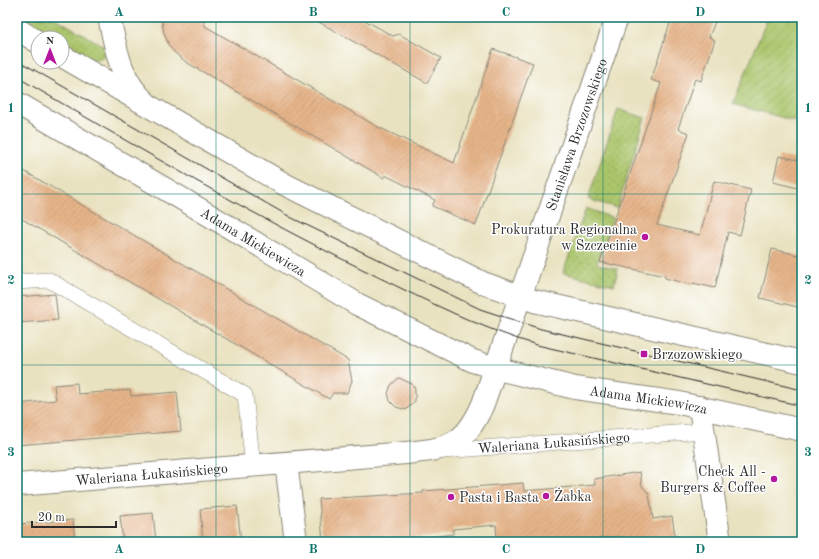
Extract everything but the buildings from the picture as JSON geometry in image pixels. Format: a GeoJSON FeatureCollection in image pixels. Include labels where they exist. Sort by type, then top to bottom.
{"type":"FeatureCollection","features":[{"type":"Feature","properties":{"kind":"street"},"geometry":{"type":"LineString","coordinates":[[108,17],[119,63],[124,76],[135,93],[156,111]]}},
{"type":"Feature","properties":{"kind":"street","name":"Stanisława Brzozowskiego"},"geometry":{"type":"LineString","coordinates":[[520,297],[617,17]]}},
{"type":"Feature","properties":{"kind":"street"},"geometry":{"type":"LineString","coordinates":[[17,29],[30,37]]}},
{"type":"Feature","properties":{"kind":"street"},"geometry":{"type":"LineString","coordinates":[[70,61],[320,203],[471,278],[520,297],[802,362]]}},
{"type":"Feature","properties":{"kind":"street","name":"Adama Mickiewicza"},"geometry":{"type":"LineString","coordinates":[[17,103],[184,200],[357,304],[417,335],[473,361],[575,388],[700,407],[802,430]]}},
{"type":"Feature","properties":{"kind":"street"},"geometry":{"type":"LineString","coordinates":[[495,368],[520,297]]}},
{"type":"Feature","properties":{"kind":"street","name":"Waleriana Łukasińskiego"},"geometry":{"type":"LineString","coordinates":[[17,485],[406,453],[443,448],[454,444],[462,437],[478,417],[495,368]]}},
{"type":"Feature","properties":{"kind":"street"},"geometry":{"type":"LineString","coordinates":[[700,407],[702,431],[720,542]]}},
{"type":"Feature","properties":{"kind":"street"},"geometry":{"type":"LineString","coordinates":[[286,463],[296,542]]}},
{"type":"Feature","properties":{"kind":"lane"},"geometry":{"type":"LineString","coordinates":[[17,282],[49,280],[245,395],[253,466]]}},
{"type":"Feature","properties":{"kind":"lane","name":"Waleriana Łukasińskiego"},"geometry":{"type":"LineString","coordinates":[[406,453],[702,431]]}},
{"type":"Feature","properties":{"kind":"green space"},"geometry":{"type":"Polygon","coordinates":[[[21,17],[53,17],[104,46],[104,55],[101,59],[93,60],[70,47],[70,30],[42,30],[21,17]]]}},
{"type":"Feature","properties":{"kind":"green space"},"geometry":{"type":"Polygon","coordinates":[[[768,17],[802,17],[802,123],[733,104],[768,17]]]}},
{"type":"Feature","properties":{"kind":"green space"},"geometry":{"type":"Polygon","coordinates":[[[618,109],[645,118],[617,208],[588,199],[618,109]]]}},
{"type":"Feature","properties":{"kind":"green space"},"geometry":{"type":"Polygon","coordinates":[[[586,208],[613,218],[597,264],[618,269],[614,285],[563,273],[586,208]]]}},
{"type":"Feature","properties":{"kind":"tram line"},"geometry":{"type":"LineString","coordinates":[[17,60],[292,218],[480,309],[541,329],[802,390]]}},
{"type":"Feature","properties":{"kind":"tram line"},"geometry":{"type":"LineString","coordinates":[[17,77],[239,205],[330,253],[475,323],[537,345],[802,406]]}},
{"type":"Feature","properties":{"kind":"place","name":"Prokuratura Regionalna w Szczecinie"},"geometry":{"type":"Point","coordinates":[645,237]}},
{"type":"Feature","properties":{"kind":"place","name":"Brzozowskiego"},"geometry":{"type":"Point","coordinates":[644,354]}},
{"type":"Feature","properties":{"kind":"place","name":"Check All - Burgers & Coffee"},"geometry":{"type":"Point","coordinates":[774,479]}},
{"type":"Feature","properties":{"kind":"place","name":"Żabka"},"geometry":{"type":"Point","coordinates":[546,496]}},
{"type":"Feature","properties":{"kind":"place","name":"Pasta i Basta"},"geometry":{"type":"Point","coordinates":[451,497]}}]}
